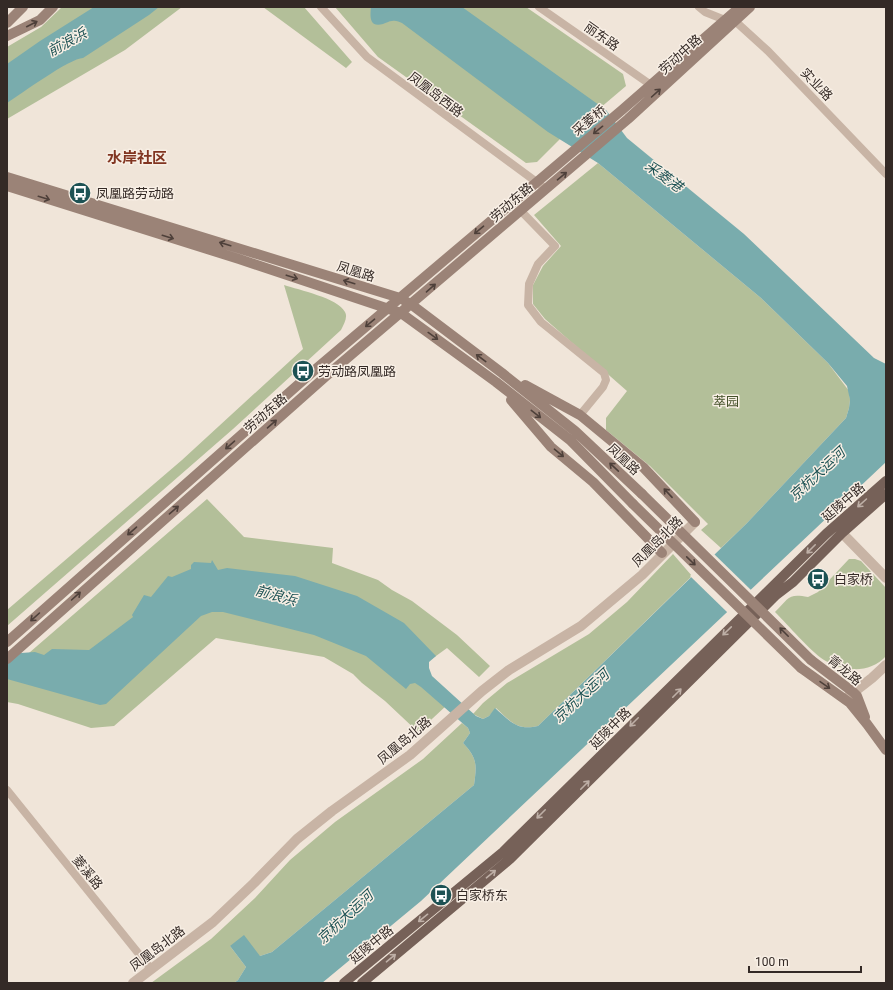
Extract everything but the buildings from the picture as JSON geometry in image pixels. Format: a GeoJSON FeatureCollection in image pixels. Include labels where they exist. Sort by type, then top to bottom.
{"type":"FeatureCollection","features":[{"type":"Feature","properties":{"kind":"main road"},"geometry":{"type":"LineString","coordinates":[[7,23],[23,7]]}},
{"type":"Feature","properties":{"kind":"main road"},"geometry":{"type":"LineString","coordinates":[[7,36],[40,20],[53,7]]}},
{"type":"Feature","properties":{"kind":"main road","name":"劳动中路"},"geometry":{"type":"LineString","coordinates":[[625,115],[730,21],[740,7]]}},
{"type":"Feature","properties":{"kind":"main road","name":"劳动中路"},"geometry":{"type":"LineString","coordinates":[[625,115],[651,85],[730,21],[750,7]]}},
{"type":"Feature","properties":{"kind":"main road","name":"采菱桥"},"geometry":{"type":"LineString","coordinates":[[573,150],[625,115]]}},
{"type":"Feature","properties":{"kind":"main road","name":"采菱桥"},"geometry":{"type":"LineString","coordinates":[[581,160],[625,115]]}},
{"type":"Feature","properties":{"kind":"main road","name":"劳动东路"},"geometry":{"type":"LineString","coordinates":[[7,642],[312,373],[573,150]]}},
{"type":"Feature","properties":{"kind":"main road","name":"劳动东路"},"geometry":{"type":"LineString","coordinates":[[7,659],[325,377],[412,305],[581,160]]}},
{"type":"Feature","properties":{"kind":"main road","name":"凤凰路"},"geometry":{"type":"LineString","coordinates":[[7,177],[400,298],[412,305],[502,373],[575,432],[642,494],[811,660]]}},
{"type":"Feature","properties":{"kind":"main road","name":"凤凰路"},"geometry":{"type":"LineString","coordinates":[[7,186],[239,258],[401,313],[496,382],[570,440],[633,504],[801,668]]}},
{"type":"Feature","properties":{"kind":"main road"},"geometry":{"type":"LineString","coordinates":[[502,373],[580,415],[643,467],[695,522]]}},
{"type":"Feature","properties":{"kind":"main road"},"geometry":{"type":"LineString","coordinates":[[496,382],[552,447],[593,482],[662,553]]}},
{"type":"Feature","properties":{"kind":"main road","name":"延陵中路"},"geometry":{"type":"LineString","coordinates":[[362,983],[510,859],[776,595],[793,582],[886,481]]}},
{"type":"Feature","properties":{"kind":"main road","name":"延陵中路"},"geometry":{"type":"LineString","coordinates":[[344,983],[503,852],[668,689],[842,529],[886,494]]}},
{"type":"Feature","properties":{"kind":"main road","name":"青龙路"},"geometry":{"type":"LineString","coordinates":[[811,660],[851,698],[867,724],[886,750]]}},
{"type":"Feature","properties":{"kind":"main road","name":"青龙路"},"geometry":{"type":"LineString","coordinates":[[801,668],[851,698]]}},
{"type":"Feature","properties":{"kind":"street","name":"凤凰岛西路"},"geometry":{"type":"LineString","coordinates":[[321,7],[367,57],[546,189]]}},
{"type":"Feature","properties":{"kind":"street","name":"丽东路"},"geometry":{"type":"LineString","coordinates":[[539,7],[651,85]]}},
{"type":"Feature","properties":{"kind":"street"},"geometry":{"type":"LineString","coordinates":[[699,7],[705,12],[730,21]]}},
{"type":"Feature","properties":{"kind":"street","name":"实业路"},"geometry":{"type":"LineString","coordinates":[[730,21],[768,51],[886,174]]}},
{"type":"Feature","properties":{"kind":"street"},"geometry":{"type":"LineString","coordinates":[[521,210],[555,246],[538,264],[529,284],[528,305],[541,322],[604,373],[606,380],[603,387],[580,415]]}},
{"type":"Feature","properties":{"kind":"street","name":"凤凰岛北路"},"geometry":{"type":"LineString","coordinates":[[133,983],[213,922],[297,839],[332,811],[410,755],[464,706],[509,670],[582,626],[642,575],[662,553],[695,522]]}},
{"type":"Feature","properties":{"kind":"street"},"geometry":{"type":"LineString","coordinates":[[842,529],[886,573]]}},
{"type":"Feature","properties":{"kind":"street"},"geometry":{"type":"LineString","coordinates":[[842,529],[886,578]]}},
{"type":"Feature","properties":{"kind":"street"},"geometry":{"type":"LineString","coordinates":[[851,698],[886,665]]}},
{"type":"Feature","properties":{"kind":"street"},"geometry":{"type":"LineString","coordinates":[[851,698],[879,680],[886,672]]}},
{"type":"Feature","properties":{"kind":"street","name":"菱溪路"},"geometry":{"type":"LineString","coordinates":[[7,790],[151,969]]}},
{"type":"Feature","properties":{"kind":"green space"},"geometry":{"type":"Polygon","coordinates":[[[62,7],[182,7],[125,50],[7,119],[7,47],[41,27],[62,7]]]}},
{"type":"Feature","properties":{"kind":"green space"},"geometry":{"type":"Polygon","coordinates":[[[263,7],[304,7],[352,62],[346,68],[263,7]]]}},
{"type":"Feature","properties":{"kind":"green space"},"geometry":{"type":"Polygon","coordinates":[[[335,7],[389,7],[566,133],[537,162],[526,163],[378,57],[335,7]]]}},
{"type":"Feature","properties":{"kind":"green space"},"geometry":{"type":"Polygon","coordinates":[[[445,7],[526,7],[623,74],[626,86],[593,114],[445,7]]]}},
{"type":"Feature","properties":{"kind":"green space","name":"萃园"},"geometry":{"type":"Polygon","coordinates":[[[598,163],[761,298],[828,363],[849,391],[850,400],[846,418],[747,523],[721,548],[701,530],[708,524],[650,466],[606,430],[606,418],[627,391],[545,319],[533,304],[533,285],[543,266],[561,246],[534,215],[598,163]]]}},
{"type":"Feature","properties":{"kind":"green space"},"geometry":{"type":"Polygon","coordinates":[[[284,285],[327,299],[341,307],[346,316],[341,330],[233,429],[7,626],[7,610],[182,460],[303,349],[284,285]]]}},
{"type":"Feature","properties":{"kind":"green space"},"geometry":{"type":"Polygon","coordinates":[[[207,499],[244,537],[333,548],[332,563],[378,580],[412,601],[457,635],[490,666],[479,677],[447,648],[423,665],[447,705],[418,732],[353,674],[324,657],[216,638],[114,726],[91,728],[18,704],[7,702],[7,672],[207,499]]]}},
{"type":"Feature","properties":{"kind":"green space"},"geometry":{"type":"Polygon","coordinates":[[[673,554],[692,576],[538,726],[525,727],[514,724],[496,708],[489,716],[483,719],[473,714],[483,703],[507,683],[589,634],[627,602],[673,554]]]}},
{"type":"Feature","properties":{"kind":"green space"},"geometry":{"type":"Polygon","coordinates":[[[849,559],[861,561],[886,588],[886,656],[880,662],[872,666],[856,669],[840,667],[818,656],[775,612],[792,596],[808,597],[818,592],[849,559]]]}},
{"type":"Feature","properties":{"kind":"green space"},"geometry":{"type":"Polygon","coordinates":[[[462,723],[468,728],[470,733],[463,743],[471,753],[475,762],[476,772],[474,785],[272,952],[260,956],[230,946],[246,967],[238,980],[234,983],[151,983],[211,939],[255,898],[290,860],[335,822],[423,759],[462,723]]]}},
{"type":"Feature","properties":{"kind":"water","name":"前浪浜"},"geometry":{"type":"Polygon","coordinates":[[[94,7],[159,7],[83,58],[57,70],[7,103],[7,64],[94,7]]]}},
{"type":"Feature","properties":{"kind":"water"},"geometry":{"type":"Polygon","coordinates":[[[371,7],[462,7],[599,105],[603,106],[627,138],[744,234],[874,358],[886,364],[886,462],[421,901],[322,983],[234,983],[238,980],[246,967],[230,946],[244,935],[260,956],[272,952],[474,785],[476,772],[475,762],[471,753],[463,743],[470,733],[468,728],[421,687],[415,683],[410,684],[406,689],[366,656],[314,635],[223,612],[212,612],[201,616],[106,704],[100,705],[7,679],[7,654],[35,652],[44,655],[52,649],[89,650],[133,617],[132,615],[144,595],[151,597],[168,576],[172,577],[191,569],[191,565],[194,562],[211,563],[212,560],[218,570],[227,568],[295,576],[357,596],[404,623],[436,656],[429,662],[429,668],[432,676],[476,716],[483,719],[489,716],[495,708],[514,724],[525,727],[538,726],[747,523],[846,418],[849,408],[850,400],[847,386],[828,363],[761,298],[598,163],[548,132],[402,23],[390,21],[378,25],[373,23],[371,20],[371,7]]]}},
{"type":"Feature","properties":{"kind":"pier"},"geometry":{"type":"Polygon","coordinates":[[[713,553],[752,591],[728,613],[690,576],[713,553]]]}},
{"type":"Feature","properties":{"kind":"place","name":"凤凰路劳动路"},"geometry":{"type":"Point","coordinates":[80,193]}},
{"type":"Feature","properties":{"kind":"place","name":"劳动路凤凰路"},"geometry":{"type":"Point","coordinates":[303,371]}},
{"type":"Feature","properties":{"kind":"place","name":"白家桥"},"geometry":{"type":"Point","coordinates":[818,579]}},
{"type":"Feature","properties":{"kind":"place","name":"白家桥东"},"geometry":{"type":"Point","coordinates":[441,895]}},
{"type":"Feature","properties":{"kind":"district","name":"水岸社区"},"geometry":{"type":"Point","coordinates":[137,158]}},
{"type":"Feature","properties":{"kind":"water label","name":"采菱港"},"geometry":{"type":"Point","coordinates":[664,176]}},
{"type":"Feature","properties":{"kind":"water label","name":"京杭大运河"},"geometry":{"type":"Point","coordinates":[817,474]}},
{"type":"Feature","properties":{"kind":"water label","name":"京杭大运河"},"geometry":{"type":"Point","coordinates":[581,696]}},
{"type":"Feature","properties":{"kind":"water label","name":"京杭大运河"},"geometry":{"type":"Point","coordinates":[345,917]}}]}
